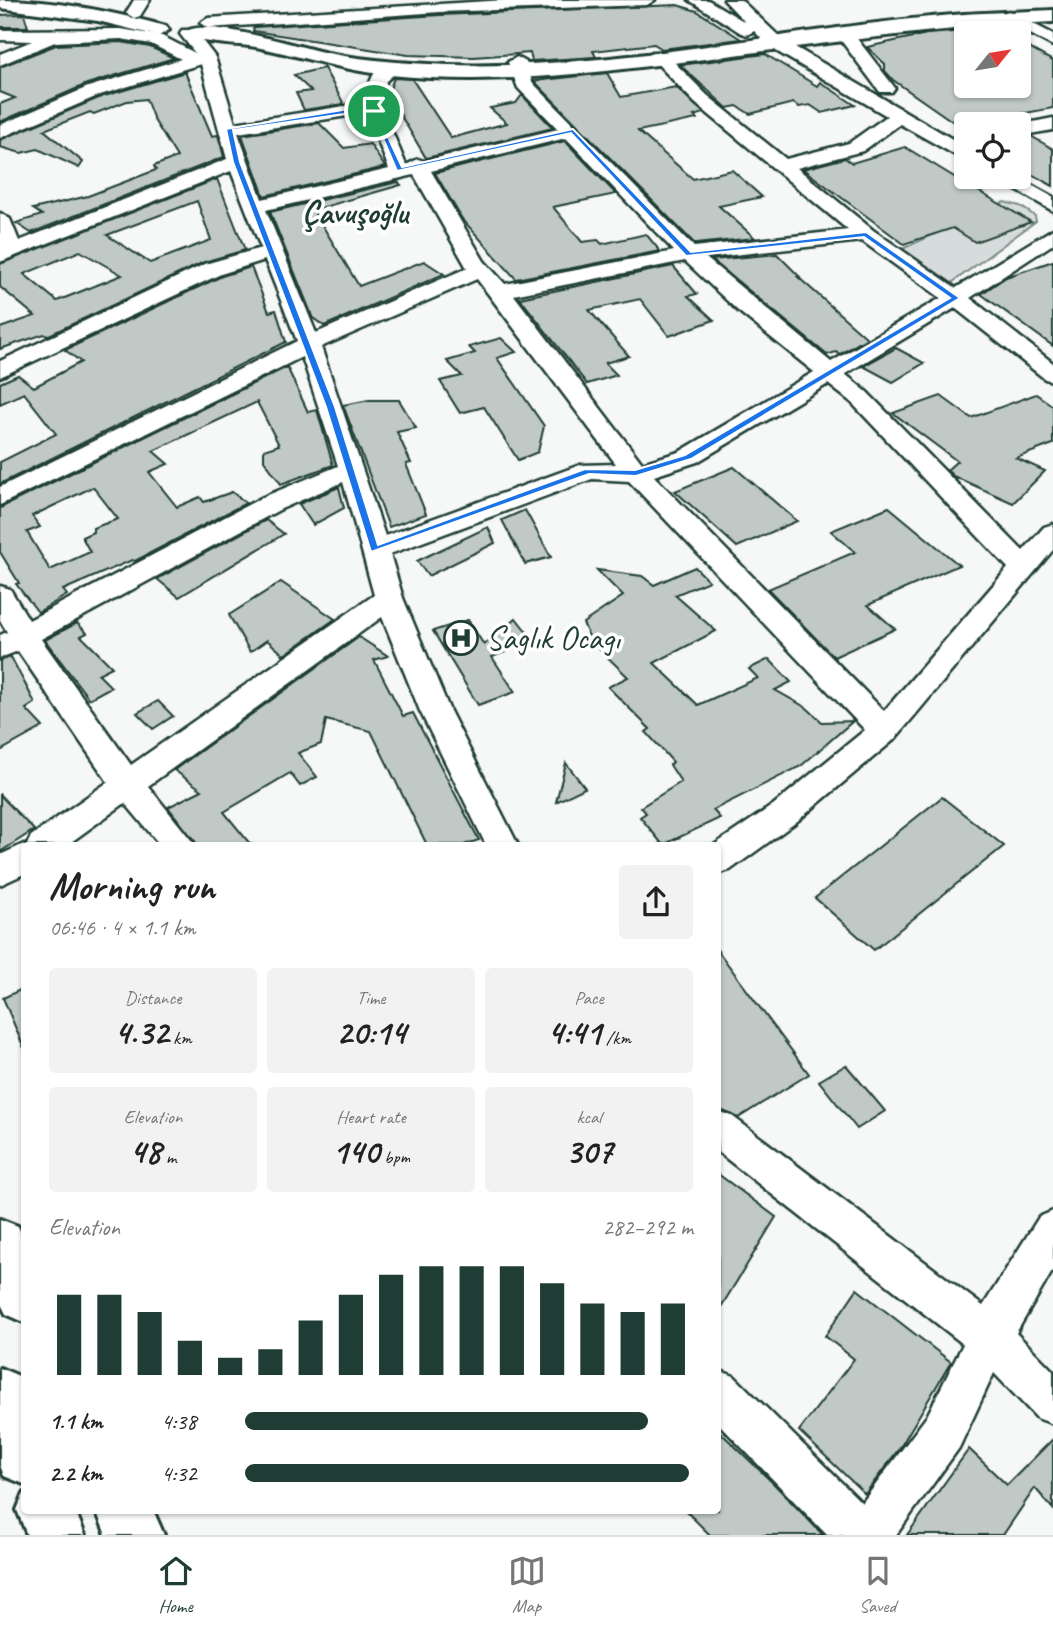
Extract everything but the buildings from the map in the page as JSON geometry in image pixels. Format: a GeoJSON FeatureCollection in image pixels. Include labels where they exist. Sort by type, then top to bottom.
{"type":"FeatureCollection","features":[{"type":"Feature","properties":{"kind":"main road"},"geometry":{"type":"LineString","coordinates":[[44,0],[138,7],[325,60],[391,69],[518,67],[658,56],[971,6],[1053,5]]}},
{"type":"Feature","properties":{"kind":"main road"},"geometry":{"type":"LineString","coordinates":[[0,2],[98,15],[230,25],[331,51],[518,67],[1008,16],[1053,16]]}},
{"type":"Feature","properties":{"kind":"main road"},"geometry":{"type":"LineString","coordinates":[[0,1244],[21,1290]]}},
{"type":"Feature","properties":{"kind":"main road"},"geometry":{"type":"LineString","coordinates":[[0,1395],[21,1448]]}},
{"type":"Feature","properties":{"kind":"main road"},"geometry":{"type":"LineString","coordinates":[[48,1514],[56,1535]]}},
{"type":"Feature","properties":{"kind":"main road"},"geometry":{"type":"LineString","coordinates":[[126,1514],[135,1535]]}},
{"type":"Feature","properties":{"kind":"street"},"geometry":{"type":"LineString","coordinates":[[190,23],[441,3],[647,0]]}},
{"type":"Feature","properties":{"kind":"street"},"geometry":{"type":"LineString","coordinates":[[697,0],[762,41],[900,116],[954,141]]}},
{"type":"Feature","properties":{"kind":"street"},"geometry":{"type":"LineString","coordinates":[[732,0],[762,41]]}},
{"type":"Feature","properties":{"kind":"street"},"geometry":{"type":"LineString","coordinates":[[190,23],[229,4]]}},
{"type":"Feature","properties":{"kind":"street"},"geometry":{"type":"LineString","coordinates":[[0,60],[98,15]]}},
{"type":"Feature","properties":{"kind":"street"},"geometry":{"type":"LineString","coordinates":[[1008,16],[1053,41]]}},
{"type":"Feature","properties":{"kind":"street"},"geometry":{"type":"LineString","coordinates":[[190,23],[230,129],[237,162],[309,344],[352,469],[389,598],[435,711],[500,842]]}},
{"type":"Feature","properties":{"kind":"street"},"geometry":{"type":"LineString","coordinates":[[0,35],[54,37],[121,34],[156,40],[201,58]]}},
{"type":"Feature","properties":{"kind":"street"},"geometry":{"type":"LineString","coordinates":[[845,35],[886,88]]}},
{"type":"Feature","properties":{"kind":"street"},"geometry":{"type":"LineString","coordinates":[[658,56],[701,99],[866,234],[956,298],[1053,374]]}},
{"type":"Feature","properties":{"kind":"street"},"geometry":{"type":"LineString","coordinates":[[0,132],[94,91],[201,58]]}},
{"type":"Feature","properties":{"kind":"street"},"geometry":{"type":"LineString","coordinates":[[518,67],[524,84],[573,131],[689,254],[859,397],[1022,566]]}},
{"type":"Feature","properties":{"kind":"street"},"geometry":{"type":"LineString","coordinates":[[391,69],[378,79],[373,107],[409,168],[480,270],[500,291],[636,473],[794,634],[884,731]]}},
{"type":"Feature","properties":{"kind":"street"},"geometry":{"type":"LineString","coordinates":[[230,129],[373,107]]}},
{"type":"Feature","properties":{"kind":"street"},"geometry":{"type":"LineString","coordinates":[[782,166],[856,147],[900,116]]}},
{"type":"Feature","properties":{"kind":"street"},"geometry":{"type":"LineString","coordinates":[[1031,128],[1053,124]]}},
{"type":"Feature","properties":{"kind":"street"},"geometry":{"type":"LineString","coordinates":[[254,207],[573,131]]}},
{"type":"Feature","properties":{"kind":"street"},"geometry":{"type":"LineString","coordinates":[[0,219],[6,253],[237,162]]}},
{"type":"Feature","properties":{"kind":"street"},"geometry":{"type":"LineString","coordinates":[[1024,189],[1053,205]]}},
{"type":"Feature","properties":{"kind":"street"},"geometry":{"type":"LineString","coordinates":[[500,291],[689,254],[866,234]]}},
{"type":"Feature","properties":{"kind":"street"},"geometry":{"type":"LineString","coordinates":[[374,550],[589,471],[636,473],[688,457],[830,375],[1053,235]]}},
{"type":"Feature","properties":{"kind":"street"},"geometry":{"type":"LineString","coordinates":[[0,370],[213,269],[272,251]]}},
{"type":"Feature","properties":{"kind":"street"},"geometry":{"type":"LineString","coordinates":[[0,497],[309,344],[480,270]]}},
{"type":"Feature","properties":{"kind":"street"},"geometry":{"type":"LineString","coordinates":[[11,641],[272,503],[352,469]]}},
{"type":"Feature","properties":{"kind":"street"},"geometry":{"type":"LineString","coordinates":[[721,858],[785,814],[884,731],[1022,566],[1053,533]]}},
{"type":"Feature","properties":{"kind":"street"},"geometry":{"type":"LineString","coordinates":[[0,596],[11,641],[126,786],[176,842]]}},
{"type":"Feature","properties":{"kind":"street"},"geometry":{"type":"LineString","coordinates":[[47,842],[389,598]]}},
{"type":"Feature","properties":{"kind":"street"},"geometry":{"type":"LineString","coordinates":[[0,872],[21,860]]}},
{"type":"Feature","properties":{"kind":"street"},"geometry":{"type":"LineString","coordinates":[[721,1131],[989,1337],[1053,1402]]}},
{"type":"Feature","properties":{"kind":"street"},"geometry":{"type":"LineString","coordinates":[[867,1535],[943,1432],[989,1337],[1053,1231]]}},
{"type":"Feature","properties":{"kind":"street"},"geometry":{"type":"LineString","coordinates":[[721,1395],[860,1535]]}},
{"type":"Feature","properties":{"kind":"shaded area"},"geometry":{"type":"Polygon","coordinates":[[[1004,202],[1020,206],[1035,216],[1036,221],[949,285],[900,250],[1004,202]]]}},
{"type":"Feature","properties":{"kind":"place","name":"Saglık Ocagı"},"geometry":{"type":"Point","coordinates":[461,638]}},
{"type":"Feature","properties":{"kind":"district","name":"Çavuşoğlu"},"geometry":{"type":"Point","coordinates":[355,212]}},
{"type":"Feature","properties":{"kind":"route"},"geometry":{"type":"LineString","coordinates":[[373,107],[374,111],[400,170],[573,131],[689,254],[866,234],[956,298],[688,457],[636,473],[617,470],[589,471],[374,550],[352,469],[309,344],[237,162],[230,129],[373,107]]}}]}
